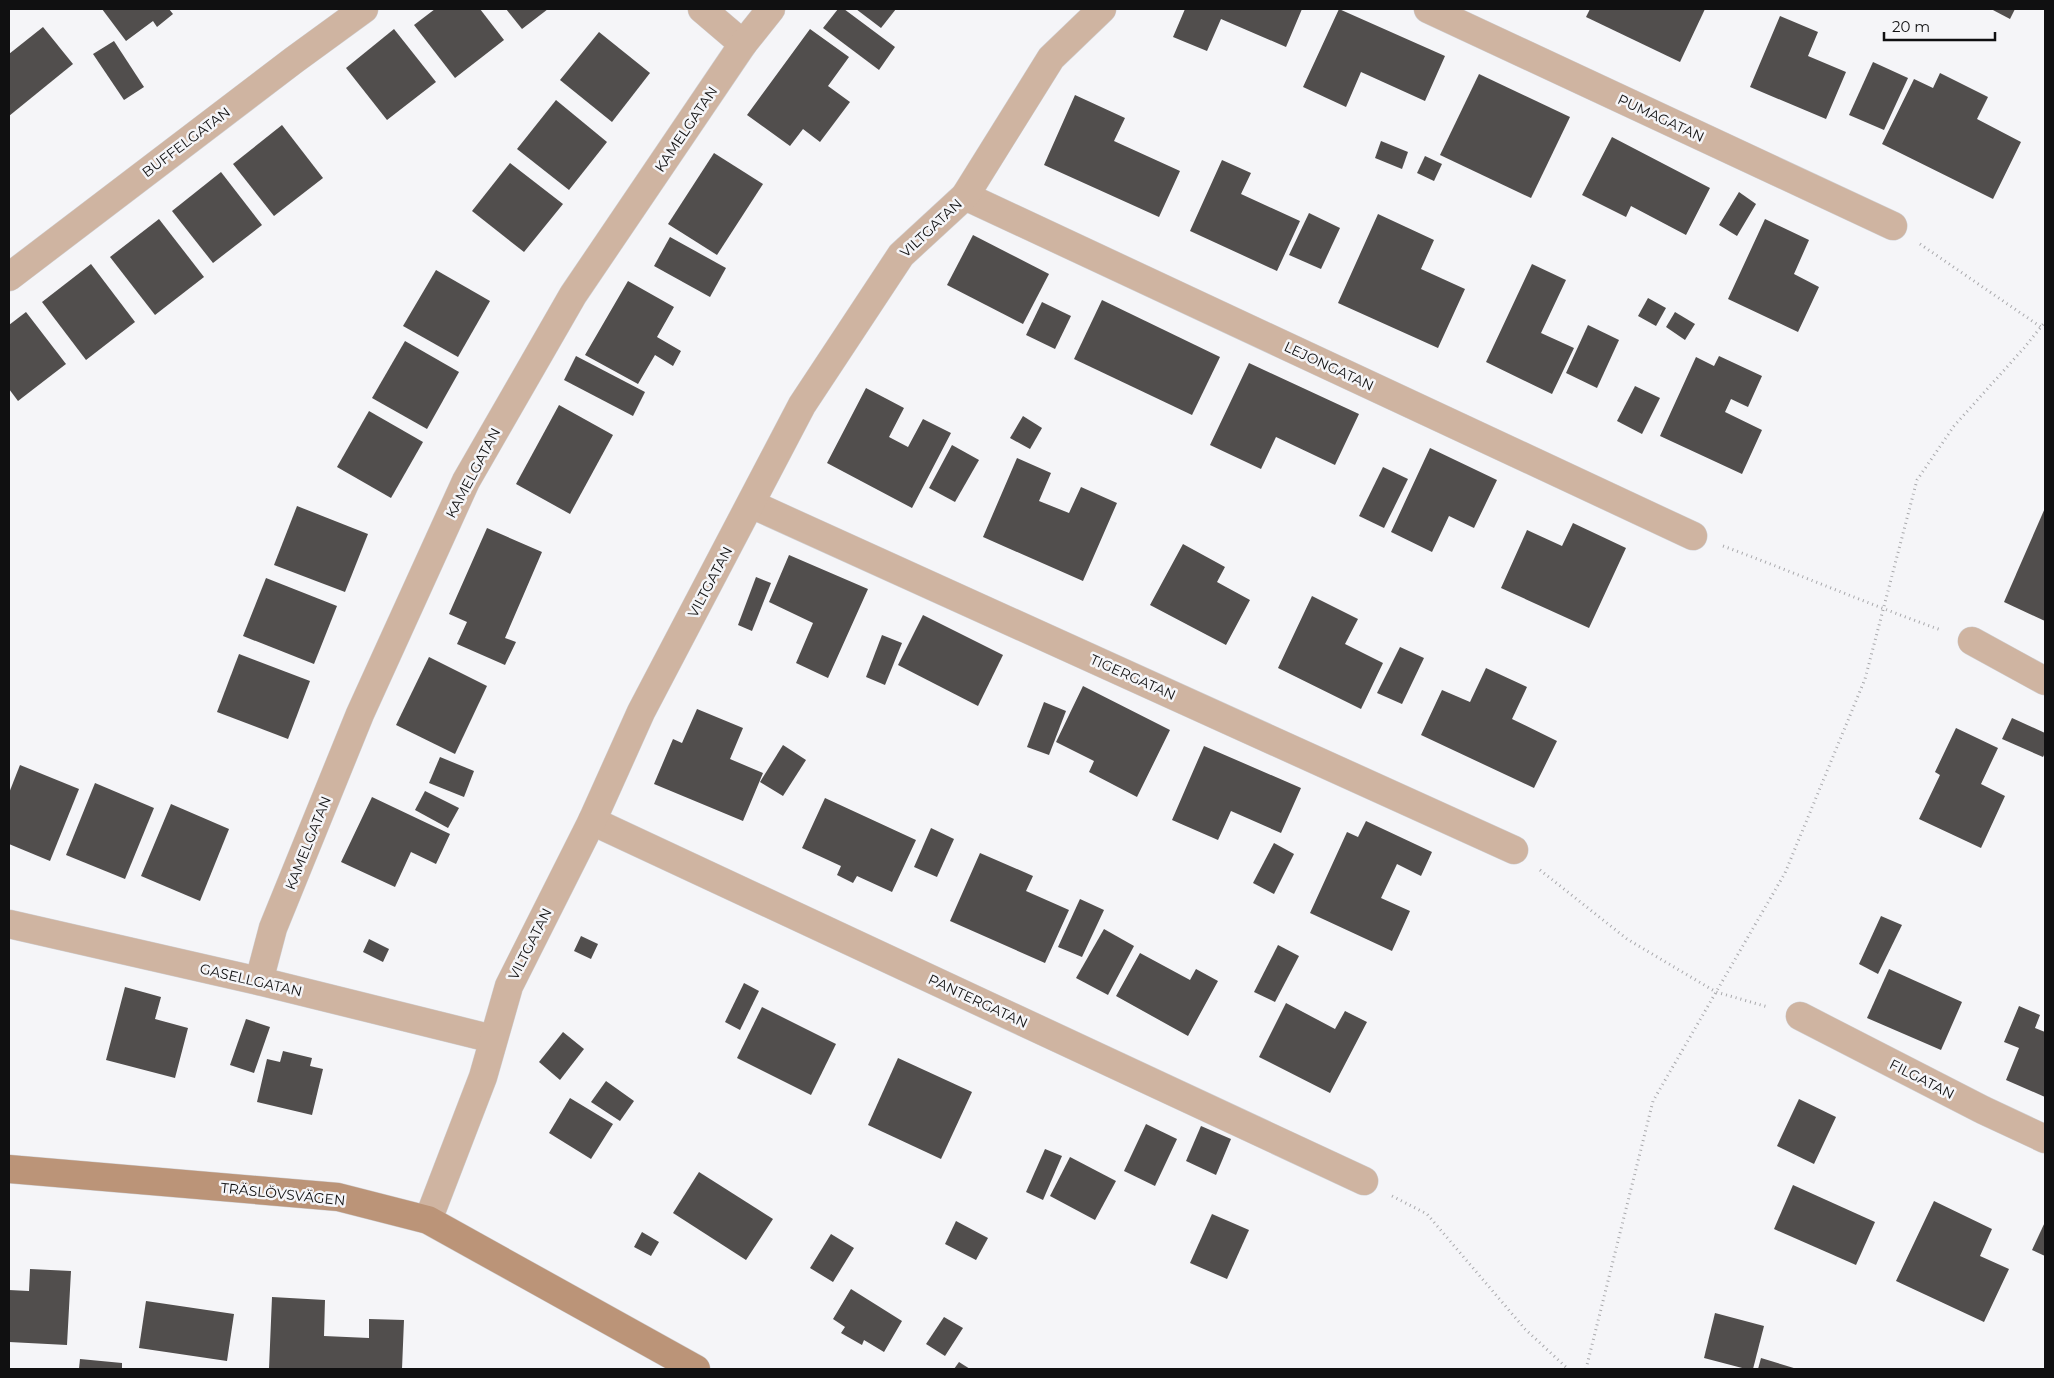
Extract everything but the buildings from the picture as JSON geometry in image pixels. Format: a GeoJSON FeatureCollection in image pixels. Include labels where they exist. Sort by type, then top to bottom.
{"type":"FeatureCollection","features":[{"type":"Feature","properties":{"kind":"street","name":"BUFFELGATAN"},"geometry":{"type":"LineString","coordinates":[[9,276],[364,9]]}},
{"type":"Feature","properties":{"kind":"street"},"geometry":{"type":"LineString","coordinates":[[702,9],[743,44]]}},
{"type":"Feature","properties":{"kind":"street","name":"KAMELGATAN"},"geometry":{"type":"LineString","coordinates":[[260,982],[273,928],[360,714],[466,481],[573,296],[743,44],[771,9]]}},
{"type":"Feature","properties":{"kind":"street","name":"VILTGATAN"},"geometry":{"type":"LineString","coordinates":[[428,1220],[483,1077],[509,986],[592,821],[640,712],[802,405],[901,255],[965,196],[1051,58],[1102,9]]}},
{"type":"Feature","properties":{"kind":"street","name":"PUMAGATAN"},"geometry":{"type":"LineString","coordinates":[[1428,9],[1894,226]]}},
{"type":"Feature","properties":{"kind":"street","name":"LEJONGATAN"},"geometry":{"type":"LineString","coordinates":[[965,196],[1693,536]]}},
{"type":"Feature","properties":{"kind":"street","name":"TIGERGATAN"},"geometry":{"type":"LineString","coordinates":[[751,504],[1514,850]]}},
{"type":"Feature","properties":{"kind":"street"},"geometry":{"type":"LineString","coordinates":[[1972,641],[2045,682]]}},
{"type":"Feature","properties":{"kind":"street","name":"PANTERGATAN"},"geometry":{"type":"LineString","coordinates":[[592,821],[1364,1181]]}},
{"type":"Feature","properties":{"kind":"street","name":"GASELLGATAN"},"geometry":{"type":"LineString","coordinates":[[9,924],[260,982],[493,1039]]}},
{"type":"Feature","properties":{"kind":"street","name":"FILGATAN"},"geometry":{"type":"LineString","coordinates":[[1800,1016],[1983,1110],[2045,1139]]}},
{"type":"Feature","properties":{"kind":"street","name":"TRÄSLÖVSVÄGEN"},"geometry":{"type":"LineString","coordinates":[[9,1169],[338,1198],[428,1220],[696,1369]]}},
{"type":"Feature","properties":{"kind":"path"},"geometry":{"type":"LineString","coordinates":[[1894,226],[2041,327]]}},
{"type":"Feature","properties":{"kind":"path"},"geometry":{"type":"LineString","coordinates":[[1586,1369],[1653,1101],[1785,873],[1865,679],[1917,480],[1954,426],[2045,322]]}},
{"type":"Feature","properties":{"kind":"path"},"geometry":{"type":"LineString","coordinates":[[1693,536],[1798,573],[1884,610],[1972,641]]}},
{"type":"Feature","properties":{"kind":"path"},"geometry":{"type":"LineString","coordinates":[[1514,850],[1628,939],[1716,992],[1800,1016]]}},
{"type":"Feature","properties":{"kind":"path"},"geometry":{"type":"LineString","coordinates":[[1364,1181],[1427,1214],[1525,1329],[1568,1369]]}}]}
